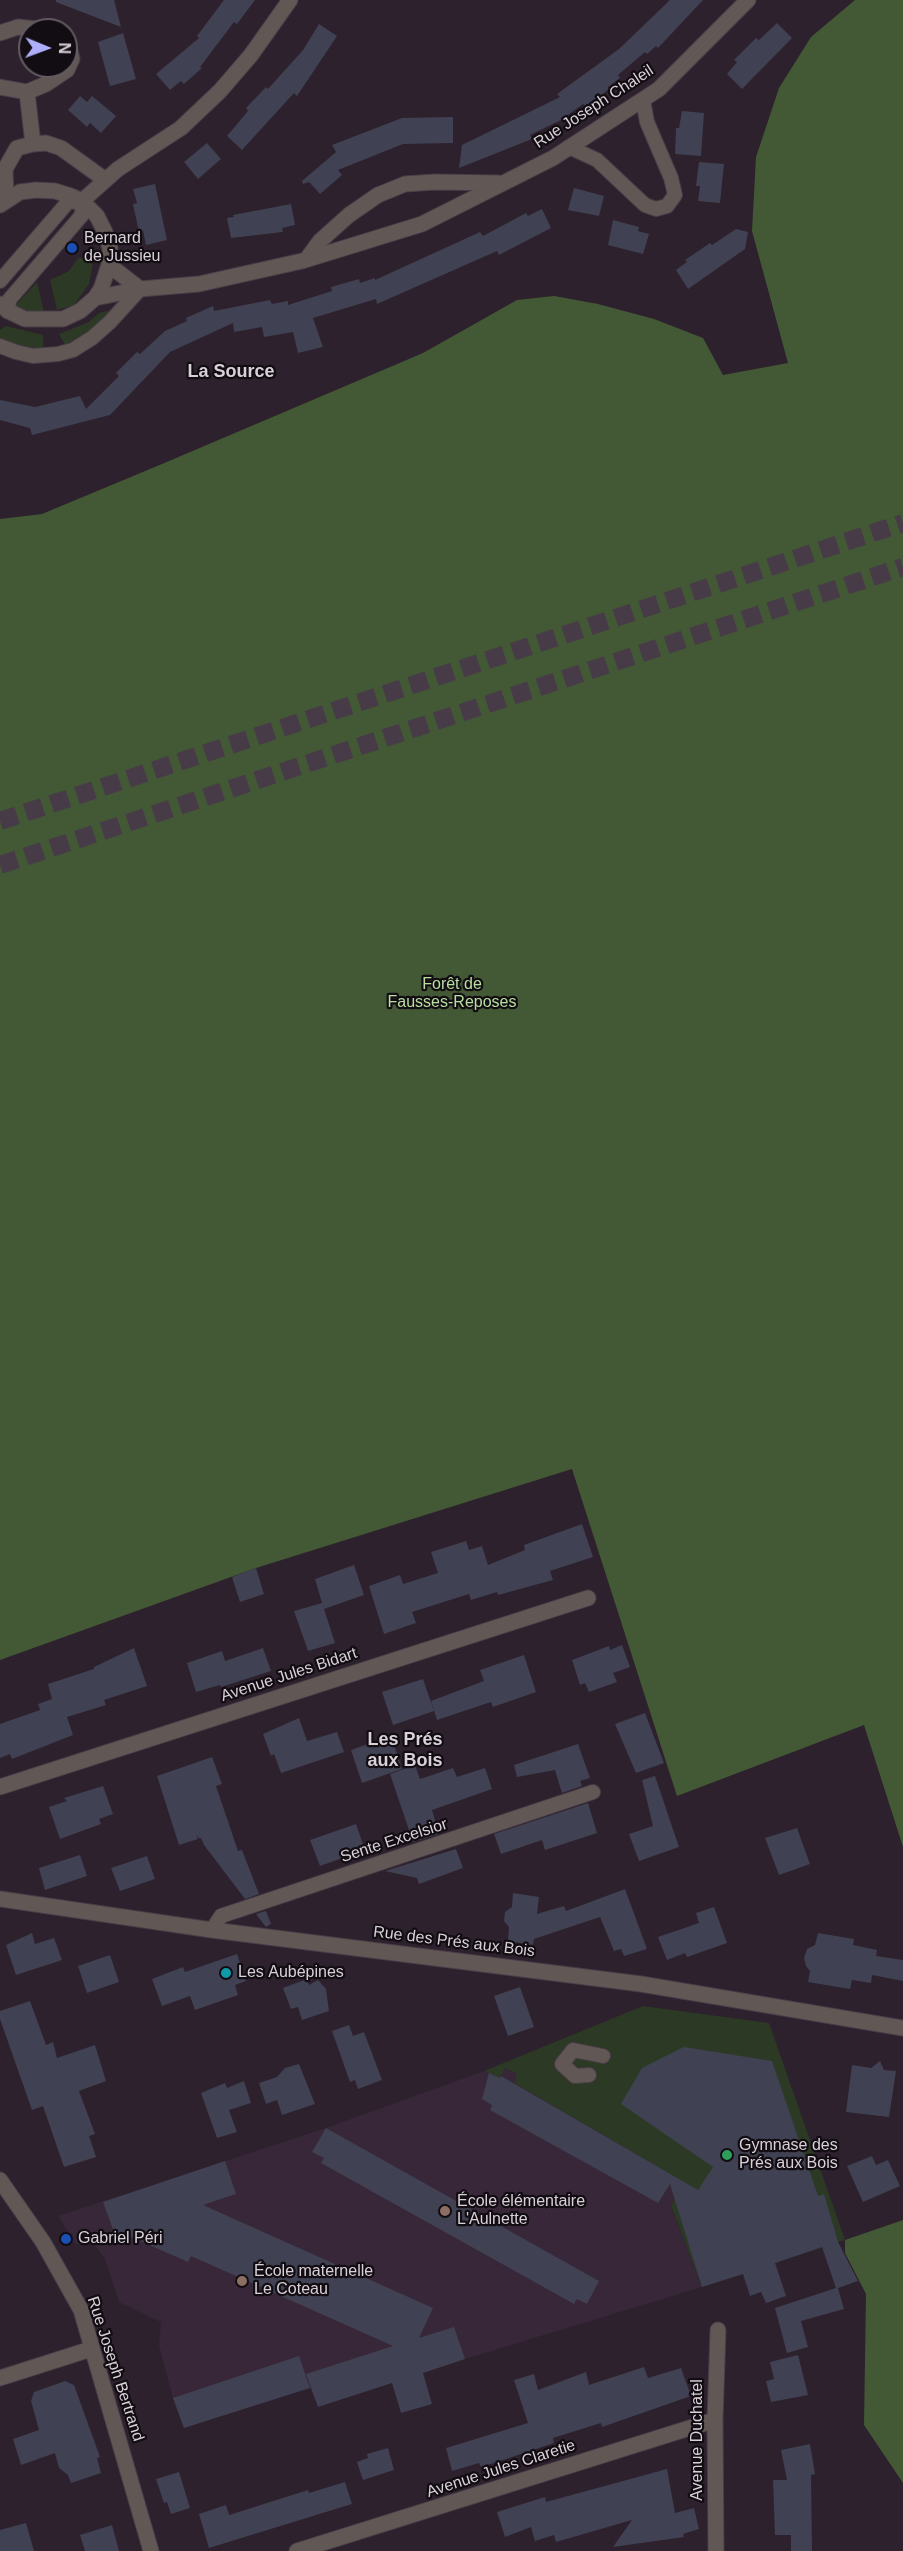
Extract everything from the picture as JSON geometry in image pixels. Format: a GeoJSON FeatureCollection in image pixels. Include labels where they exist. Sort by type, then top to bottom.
{"type":"FeatureCollection","features":[{"type":"Feature","properties":{"kind":"street"},"geometry":{"type":"LineString","coordinates":[[82,201],[104,179],[182,128],[228,82],[279,18],[290,0]]}},
{"type":"Feature","properties":{"kind":"street","name":"Rue Joseph Chaleil"},"geometry":{"type":"LineString","coordinates":[[95,298],[140,289],[199,284],[307,259],[422,224],[553,158],[643,100],[659,89],[748,0]]}},
{"type":"Feature","properties":{"kind":"street"},"geometry":{"type":"LineString","coordinates":[[0,33],[18,27]]}},
{"type":"Feature","properties":{"kind":"street"},"geometry":{"type":"LineString","coordinates":[[0,87],[27,92],[55,78]]}},
{"type":"Feature","properties":{"kind":"street"},"geometry":{"type":"LineString","coordinates":[[27,92],[33,144]]}},
{"type":"Feature","properties":{"kind":"street"},"geometry":{"type":"LineString","coordinates":[[3,202],[4,169],[17,148],[33,144],[46,143],[61,148],[104,179]]}},
{"type":"Feature","properties":{"kind":"street","name":"Rue Joseph Chaleil"},"geometry":{"type":"LineString","coordinates":[[307,259],[320,241],[349,215],[378,195],[405,184],[502,183]]}},
{"type":"Feature","properties":{"kind":"street"},"geometry":{"type":"LineString","coordinates":[[3,202],[20,192],[36,189],[55,191],[82,201],[97,216],[110,248],[110,265],[101,289],[95,298],[80,311],[63,319],[25,319],[3,310]]}},
{"type":"Feature","properties":{"kind":"street"},"geometry":{"type":"LineString","coordinates":[[110,265],[140,289]]}},
{"type":"Feature","properties":{"kind":"street","name":"Avenue Jules Bidart"},"geometry":{"type":"LineString","coordinates":[[0,1787],[588,1598]]}},
{"type":"Feature","properties":{"kind":"street","name":"Rue des Prés aux Bois"},"geometry":{"type":"LineString","coordinates":[[0,1899],[212,1930],[641,1984],[903,2028]]}},
{"type":"Feature","properties":{"kind":"street","name":"Rue Joseph Bertrand"},"geometry":{"type":"LineString","coordinates":[[0,2180],[43,2242],[81,2310],[152,2551]]}},
{"type":"Feature","properties":{"kind":"street","name":"Avenue Duchatel"},"geometry":{"type":"LineString","coordinates":[[716,2551],[715,2420],[718,2330]]}},
{"type":"Feature","properties":{"kind":"street"},"geometry":{"type":"LineString","coordinates":[[0,2378],[92,2349]]}},
{"type":"Feature","properties":{"kind":"street","name":"Avenue Jules Claretie"},"geometry":{"type":"LineString","coordinates":[[297,2551],[326,2547],[715,2420]]}},
{"type":"Feature","properties":{"kind":"lane"},"geometry":{"type":"LineString","coordinates":[[569,147],[597,160],[645,205],[656,209],[667,206],[675,195],[671,178],[647,122],[643,100]]}},
{"type":"Feature","properties":{"kind":"lane"},"geometry":{"type":"LineString","coordinates":[[0,281],[68,202],[82,201],[82,215],[3,310]]}},
{"type":"Feature","properties":{"kind":"lane"},"geometry":{"type":"LineString","coordinates":[[0,346],[33,356],[73,350],[92,338],[110,322],[140,289]]}},
{"type":"Feature","properties":{"kind":"lane","name":"Sente Excelsior"},"geometry":{"type":"LineString","coordinates":[[212,1930],[221,1916],[593,1792]]}},
{"type":"Feature","properties":{"kind":"lane"},"geometry":{"type":"LineString","coordinates":[[589,2075],[575,2076],[562,2064],[573,2050],[603,2056]]}},
{"type":"Feature","properties":{"kind":"shaded area","name":"École élémentaire L'Aulnette"},"geometry":{"type":"Polygon","coordinates":[[[505,2068],[518,2075],[514,2083],[685,2182],[671,2207],[702,2287],[318,2406],[310,2388],[184,2428],[173,2398],[159,2345],[161,2322],[119,2302],[105,2259],[91,2240],[76,2245],[58,2216],[326,2128],[484,2071],[500,2078],[505,2068]]]}},
{"type":"Feature","properties":{"kind":"green space","name":"Forêt de Fausses-Reposes"},"geometry":{"type":"Polygon","coordinates":[[[855,0],[903,0],[903,1847],[864,1725],[677,1796],[572,1469],[256,1568],[0,1660],[0,519],[42,514],[162,464],[423,353],[517,300],[554,296],[598,304],[654,319],[703,338],[723,375],[788,363],[752,231],[756,157],[779,88],[811,37],[855,0]]]}},
{"type":"Feature","properties":{"kind":"green space"},"geometry":{"type":"Polygon","coordinates":[[[78,258],[94,258],[89,284],[74,305],[57,310],[50,280],[69,271],[78,258]]]}},
{"type":"Feature","properties":{"kind":"green space"},"geometry":{"type":"Polygon","coordinates":[[[37,282],[44,312],[26,313],[14,307],[37,282]]]}},
{"type":"Feature","properties":{"kind":"green space"},"geometry":{"type":"Polygon","coordinates":[[[112,310],[90,334],[66,347],[59,334],[89,322],[99,313],[112,310]]]}},
{"type":"Feature","properties":{"kind":"green space"},"geometry":{"type":"Polygon","coordinates":[[[6,326],[43,335],[43,351],[14,347],[0,339],[0,330],[6,326]]]}},
{"type":"Feature","properties":{"kind":"green space","name":"Gymnase des Prés aux Bois"},"geometry":{"type":"Polygon","coordinates":[[[643,2006],[769,2023],[845,2240],[702,2287],[671,2206],[684,2182],[514,2083],[517,2074],[505,2068],[500,2078],[484,2071],[643,2006]]]}},
{"type":"Feature","properties":{"kind":"green space"},"geometry":{"type":"Polygon","coordinates":[[[903,2220],[903,2483],[864,2425],[866,2294],[845,2253],[845,2240],[903,2220]]]}},
{"type":"Feature","properties":{"kind":"building"},"geometry":{"type":"Polygon","coordinates":[[[56,0],[114,0],[121,27],[56,2],[56,0]]]}},
{"type":"Feature","properties":{"kind":"building"},"geometry":{"type":"Polygon","coordinates":[[[224,0],[255,0],[237,24],[234,22],[200,67],[202,68],[184,84],[181,81],[170,90],[156,74],[199,38],[197,36],[224,0]]]}},
{"type":"Feature","properties":{"kind":"building"},"geometry":{"type":"Polygon","coordinates":[[[670,0],[703,0],[658,48],[656,46],[647,54],[645,52],[618,75],[620,78],[608,87],[609,89],[586,107],[583,104],[561,120],[530,135],[532,139],[459,168],[462,145],[560,97],[557,94],[619,49],[670,0]]]}},
{"type":"Feature","properties":{"kind":"building"},"geometry":{"type":"Polygon","coordinates":[[[777,23],[792,38],[742,89],[727,74],[737,62],[734,60],[756,38],[759,40],[777,23]]]}},
{"type":"Feature","properties":{"kind":"building"},"geometry":{"type":"Polygon","coordinates":[[[319,24],[337,36],[297,96],[294,93],[242,150],[227,136],[248,111],[246,108],[266,87],[268,89],[303,50],[319,24]]]}},
{"type":"Feature","properties":{"kind":"building"},"geometry":{"type":"Polygon","coordinates":[[[123,33],[136,79],[110,86],[98,42],[123,33]]]}},
{"type":"Feature","properties":{"kind":"building"},"geometry":{"type":"Polygon","coordinates":[[[80,96],[87,102],[92,96],[116,116],[101,133],[90,123],[87,127],[68,110],[80,96]]]}},
{"type":"Feature","properties":{"kind":"building"},"geometry":{"type":"Polygon","coordinates":[[[682,111],[704,113],[701,156],[675,154],[676,128],[679,128],[682,111]]]}},
{"type":"Feature","properties":{"kind":"building"},"geometry":{"type":"Polygon","coordinates":[[[453,117],[453,143],[403,144],[338,170],[342,175],[320,194],[309,182],[303,184],[302,181],[336,152],[332,145],[402,118],[453,117]]]}},
{"type":"Feature","properties":{"kind":"building"},"geometry":{"type":"Polygon","coordinates":[[[207,143],[221,159],[198,179],[184,162],[207,143]]]}},
{"type":"Feature","properties":{"kind":"building"},"geometry":{"type":"Polygon","coordinates":[[[699,162],[724,164],[720,203],[698,201],[700,186],[696,186],[699,162]]]}},
{"type":"Feature","properties":{"kind":"building"},"geometry":{"type":"Polygon","coordinates":[[[155,184],[167,240],[146,245],[143,231],[139,232],[133,204],[137,203],[133,189],[155,184]]]}},
{"type":"Feature","properties":{"kind":"building"},"geometry":{"type":"Polygon","coordinates":[[[574,188],[604,196],[599,216],[568,210],[574,188]]]}},
{"type":"Feature","properties":{"kind":"building"},"geometry":{"type":"Polygon","coordinates":[[[291,204],[295,225],[282,228],[283,232],[231,238],[227,218],[291,204]]]}},
{"type":"Feature","properties":{"kind":"building"},"geometry":{"type":"Polygon","coordinates":[[[542,209],[551,228],[499,255],[497,251],[377,304],[376,299],[313,318],[323,347],[298,353],[293,332],[264,337],[262,327],[234,332],[233,323],[170,352],[110,415],[32,435],[30,428],[0,420],[0,400],[35,407],[80,396],[86,409],[119,376],[116,373],[137,352],[140,354],[165,331],[187,321],[186,318],[213,306],[214,311],[270,300],[272,304],[288,301],[288,305],[332,291],[331,287],[359,279],[360,283],[375,278],[375,280],[480,232],[483,236],[526,213],[528,216],[542,209]]]}},
{"type":"Feature","properties":{"kind":"building"},"geometry":{"type":"Polygon","coordinates":[[[613,220],[639,227],[638,231],[649,234],[643,254],[608,245],[613,220]]]}},
{"type":"Feature","properties":{"kind":"building"},"geometry":{"type":"Polygon","coordinates":[[[736,229],[748,232],[745,249],[688,289],[676,270],[687,262],[685,260],[736,229]]]}},
{"type":"Feature","properties":{"kind":"building"},"geometry":{"type":"Polygon","coordinates":[[[582,1524],[593,1557],[550,1571],[553,1580],[471,1600],[469,1594],[412,1612],[416,1623],[384,1634],[369,1586],[400,1575],[403,1584],[438,1573],[431,1552],[466,1541],[469,1550],[482,1546],[488,1565],[525,1550],[524,1545],[582,1524]]]}},
{"type":"Feature","properties":{"kind":"building"},"geometry":{"type":"Polygon","coordinates":[[[354,1565],[364,1595],[324,1609],[335,1643],[308,1651],[294,1611],[322,1603],[315,1579],[354,1565]]]}},
{"type":"Feature","properties":{"kind":"building"},"geometry":{"type":"Polygon","coordinates":[[[256,1568],[264,1594],[240,1602],[232,1577],[256,1568]]]}},
{"type":"Feature","properties":{"kind":"building"},"geometry":{"type":"Polygon","coordinates":[[[622,1645],[630,1667],[613,1673],[617,1682],[589,1692],[585,1683],[580,1685],[572,1660],[609,1646],[610,1650],[622,1645]]]}},
{"type":"Feature","properties":{"kind":"building"},"geometry":{"type":"Polygon","coordinates":[[[134,1648],[147,1686],[104,1700],[106,1705],[67,1717],[73,1735],[12,1759],[10,1754],[0,1758],[0,1724],[40,1710],[38,1704],[52,1699],[48,1684],[94,1669],[134,1648]]]}},
{"type":"Feature","properties":{"kind":"building"},"geometry":{"type":"Polygon","coordinates":[[[263,1648],[271,1671],[221,1687],[220,1685],[196,1692],[187,1663],[222,1651],[225,1661],[263,1648]]]}},
{"type":"Feature","properties":{"kind":"building"},"geometry":{"type":"Polygon","coordinates":[[[524,1655],[536,1692],[493,1707],[491,1702],[437,1720],[431,1701],[484,1681],[480,1670],[524,1655]]]}},
{"type":"Feature","properties":{"kind":"building"},"geometry":{"type":"Polygon","coordinates":[[[423,1679],[434,1711],[393,1725],[382,1692],[423,1679]]]}},
{"type":"Feature","properties":{"kind":"building"},"geometry":{"type":"Polygon","coordinates":[[[645,1713],[664,1763],[636,1773],[615,1724],[645,1713]]]}},
{"type":"Feature","properties":{"kind":"building"},"geometry":{"type":"Polygon","coordinates":[[[299,1718],[307,1741],[337,1732],[344,1752],[281,1773],[274,1754],[271,1756],[263,1734],[299,1718]]]}},
{"type":"Feature","properties":{"kind":"building"},"geometry":{"type":"Polygon","coordinates":[[[391,1736],[402,1769],[362,1783],[351,1750],[391,1736]]]}},
{"type":"Feature","properties":{"kind":"building"},"geometry":{"type":"Polygon","coordinates":[[[578,1744],[590,1778],[580,1781],[582,1786],[562,1793],[555,1770],[517,1777],[514,1765],[578,1744]]]}},
{"type":"Feature","properties":{"kind":"building"},"geometry":{"type":"Polygon","coordinates":[[[212,1757],[222,1784],[216,1786],[238,1851],[242,1850],[259,1894],[245,1899],[201,1838],[196,1835],[198,1839],[179,1845],[157,1776],[212,1757]]]}},
{"type":"Feature","properties":{"kind":"building"},"geometry":{"type":"Polygon","coordinates":[[[415,1765],[420,1779],[453,1768],[457,1777],[485,1768],[492,1789],[432,1810],[439,1834],[413,1842],[390,1774],[415,1765]]]}},
{"type":"Feature","properties":{"kind":"building"},"geometry":{"type":"Polygon","coordinates":[[[655,1776],[679,1847],[639,1861],[629,1834],[653,1826],[642,1780],[655,1776]]]}},
{"type":"Feature","properties":{"kind":"building"},"geometry":{"type":"Polygon","coordinates":[[[103,1786],[113,1814],[99,1819],[101,1824],[60,1839],[49,1807],[67,1801],[64,1798],[103,1786]]]}},
{"type":"Feature","properties":{"kind":"building"},"geometry":{"type":"Polygon","coordinates":[[[588,1803],[597,1833],[545,1850],[542,1840],[501,1854],[494,1834],[588,1803]]]}},
{"type":"Feature","properties":{"kind":"building"},"geometry":{"type":"Polygon","coordinates":[[[356,1824],[364,1847],[350,1852],[351,1855],[320,1866],[310,1840],[356,1824]]]}},
{"type":"Feature","properties":{"kind":"building"},"geometry":{"type":"Polygon","coordinates":[[[797,1828],[810,1864],[779,1875],[765,1838],[797,1828]]]}},
{"type":"Feature","properties":{"kind":"building"},"geometry":{"type":"Polygon","coordinates":[[[456,1849],[463,1868],[419,1884],[417,1878],[385,1871],[456,1849]]]}},
{"type":"Feature","properties":{"kind":"building"},"geometry":{"type":"Polygon","coordinates":[[[80,1855],[87,1876],[45,1890],[39,1868],[80,1855]]]}},
{"type":"Feature","properties":{"kind":"building"},"geometry":{"type":"Polygon","coordinates":[[[147,1856],[155,1879],[120,1891],[111,1868],[147,1856]]]}},
{"type":"Feature","properties":{"kind":"building"},"geometry":{"type":"Polygon","coordinates":[[[625,1889],[647,1949],[624,1956],[621,1949],[614,1951],[600,1917],[534,1939],[533,1945],[508,1941],[509,1927],[504,1921],[505,1912],[512,1907],[513,1893],[539,1897],[537,1914],[564,1906],[566,1911],[625,1889]]]}},
{"type":"Feature","properties":{"kind":"building"},"geometry":{"type":"Polygon","coordinates":[[[714,1907],[727,1943],[687,1957],[685,1953],[667,1960],[658,1937],[699,1923],[696,1913],[714,1907]]]}},
{"type":"Feature","properties":{"kind":"building"},"geometry":{"type":"Polygon","coordinates":[[[266,1911],[271,1924],[266,1927],[256,1914],[266,1911]]]}},
{"type":"Feature","properties":{"kind":"building"},"geometry":{"type":"Polygon","coordinates":[[[32,1933],[35,1944],[54,1938],[62,1960],[16,1975],[6,1945],[32,1933]]]}},
{"type":"Feature","properties":{"kind":"building"},"geometry":{"type":"Polygon","coordinates":[[[818,1933],[854,1939],[853,1945],[877,1950],[876,1956],[903,1960],[903,1981],[872,1975],[871,1983],[852,1980],[850,1989],[808,1982],[810,1971],[804,1958],[807,1949],[815,1945],[818,1933]]]}},
{"type":"Feature","properties":{"kind":"building"},"geometry":{"type":"Polygon","coordinates":[[[237,1954],[246,1981],[235,1985],[238,1995],[195,2010],[190,1996],[162,2006],[152,1979],[183,1967],[185,1972],[237,1954]]]}},
{"type":"Feature","properties":{"kind":"building"},"geometry":{"type":"Polygon","coordinates":[[[110,1955],[119,1982],[87,1993],[78,1966],[110,1955]]]}},
{"type":"Feature","properties":{"kind":"building"},"geometry":{"type":"Polygon","coordinates":[[[307,1979],[309,1985],[318,1980],[326,1989],[329,2011],[302,2020],[298,2007],[291,2009],[283,1988],[307,1979]]]}},
{"type":"Feature","properties":{"kind":"building"},"geometry":{"type":"Polygon","coordinates":[[[520,1987],[534,2027],[508,2036],[494,1996],[520,1987]]]}},
{"type":"Feature","properties":{"kind":"building"},"geometry":{"type":"Polygon","coordinates":[[[30,2001],[46,2045],[53,2042],[57,2058],[95,2045],[106,2081],[79,2091],[95,2134],[89,2136],[96,2157],[64,2167],[43,2106],[32,2110],[0,2019],[0,2011],[30,2001]]]}},
{"type":"Feature","properties":{"kind":"building"},"geometry":{"type":"Polygon","coordinates":[[[349,2025],[353,2036],[364,2032],[382,2080],[358,2089],[355,2080],[350,2082],[332,2031],[349,2025]]]}},
{"type":"Feature","properties":{"kind":"building"},"geometry":{"type":"Polygon","coordinates":[[[684,2047],[772,2061],[818,2196],[824,2194],[838,2242],[858,2281],[838,2288],[844,2309],[801,2321],[808,2347],[787,2353],[775,2308],[836,2288],[822,2247],[775,2263],[786,2296],[766,2303],[761,2292],[750,2296],[743,2274],[702,2287],[670,2184],[658,2203],[490,2110],[492,2105],[482,2099],[489,2073],[500,2078],[501,2076],[698,2190],[713,2167],[621,2104],[642,2068],[684,2047]]]}},
{"type":"Feature","properties":{"kind":"building"},"geometry":{"type":"Polygon","coordinates":[[[880,2061],[884,2070],[896,2071],[889,2117],[846,2112],[852,2065],[871,2068],[880,2061]]]}},
{"type":"Feature","properties":{"kind":"building"},"geometry":{"type":"Polygon","coordinates":[[[299,2064],[315,2104],[282,2115],[277,2100],[266,2104],[259,2083],[277,2077],[285,2068],[299,2064]]]}},
{"type":"Feature","properties":{"kind":"building"},"geometry":{"type":"Polygon","coordinates":[[[244,2081],[251,2103],[229,2110],[237,2132],[217,2138],[201,2093],[225,2083],[227,2088],[244,2081]]]}},
{"type":"Feature","properties":{"kind":"building"},"geometry":{"type":"Polygon","coordinates":[[[326,2128],[599,2281],[587,2304],[577,2299],[574,2304],[321,2163],[324,2158],[312,2152],[326,2128]]]}},
{"type":"Feature","properties":{"kind":"building"},"geometry":{"type":"Polygon","coordinates":[[[872,2156],[876,2165],[888,2160],[900,2186],[863,2202],[847,2166],[872,2156]]]}},
{"type":"Feature","properties":{"kind":"building","name":"École maternelle Le Coteau"},"geometry":{"type":"Polygon","coordinates":[[[225,2161],[236,2194],[203,2205],[433,2308],[419,2338],[454,2327],[465,2359],[423,2373],[432,2404],[401,2413],[392,2383],[318,2407],[306,2374],[393,2346],[191,2256],[188,2262],[122,2233],[115,2235],[103,2202],[225,2161]]]}},
{"type":"Feature","properties":{"kind":"building"},"geometry":{"type":"Polygon","coordinates":[[[798,2355],[808,2395],[771,2402],[766,2381],[774,2379],[770,2362],[798,2355]]]}},
{"type":"Feature","properties":{"kind":"building"},"geometry":{"type":"Polygon","coordinates":[[[299,2356],[310,2388],[184,2428],[173,2398],[299,2356]]]}},
{"type":"Feature","properties":{"kind":"building"},"geometry":{"type":"Polygon","coordinates":[[[644,2367],[648,2378],[681,2368],[691,2396],[602,2427],[601,2423],[553,2438],[554,2443],[481,2467],[479,2463],[452,2471],[446,2448],[528,2423],[514,2380],[534,2374],[538,2390],[586,2372],[589,2385],[644,2367]]]}},
{"type":"Feature","properties":{"kind":"building"},"geometry":{"type":"Polygon","coordinates":[[[65,2381],[74,2385],[100,2457],[97,2458],[101,2473],[71,2483],[68,2475],[59,2468],[55,2453],[21,2465],[13,2439],[39,2430],[31,2401],[34,2392],[65,2381]]]}},
{"type":"Feature","properties":{"kind":"building"},"geometry":{"type":"Polygon","coordinates":[[[810,2444],[815,2474],[811,2475],[812,2551],[791,2551],[791,2535],[775,2535],[773,2480],[787,2480],[781,2450],[810,2444]]]}},
{"type":"Feature","properties":{"kind":"building"},"geometry":{"type":"Polygon","coordinates":[[[388,2448],[394,2470],[363,2480],[357,2462],[368,2458],[367,2454],[388,2448]]]}},
{"type":"Feature","properties":{"kind":"building"},"geometry":{"type":"Polygon","coordinates":[[[667,2469],[675,2513],[694,2508],[699,2529],[683,2534],[684,2537],[613,2547],[632,2520],[556,2542],[554,2535],[535,2541],[531,2527],[505,2537],[497,2512],[545,2497],[546,2502],[667,2469]]]}},
{"type":"Feature","properties":{"kind":"building"},"geometry":{"type":"Polygon","coordinates":[[[179,2472],[190,2508],[171,2514],[167,2502],[164,2503],[156,2479],[179,2472]]]}},
{"type":"Feature","properties":{"kind":"building"},"geometry":{"type":"Polygon","coordinates":[[[345,2482],[352,2504],[209,2548],[199,2514],[226,2505],[229,2515],[308,2490],[309,2493],[345,2482]]]}},
{"type":"Feature","properties":{"kind":"building"},"geometry":{"type":"Polygon","coordinates":[[[26,2523],[34,2551],[0,2551],[0,2530],[26,2523]]]}},
{"type":"Feature","properties":{"kind":"building"},"geometry":{"type":"Polygon","coordinates":[[[112,2525],[119,2551],[85,2551],[80,2535],[112,2525]]]}},
{"type":"Feature","properties":{"kind":"tunnel"},"geometry":{"type":"LineString","coordinates":[[0,821],[903,523]]}},
{"type":"Feature","properties":{"kind":"tunnel"},"geometry":{"type":"LineString","coordinates":[[0,865],[903,567]]}},
{"type":"Feature","properties":{"kind":"place","name":"Bernard de Jussieu"},"geometry":{"type":"Point","coordinates":[72,248]}},
{"type":"Feature","properties":{"kind":"place","name":"Les Aubépines"},"geometry":{"type":"Point","coordinates":[226,1973]}},
{"type":"Feature","properties":{"kind":"place","name":"Gymnase des Prés aux Bois"},"geometry":{"type":"Point","coordinates":[727,2155]}},
{"type":"Feature","properties":{"kind":"place","name":"École élémentaire L'Aulnette"},"geometry":{"type":"Point","coordinates":[445,2211]}},
{"type":"Feature","properties":{"kind":"place","name":"Gabriel Péri"},"geometry":{"type":"Point","coordinates":[66,2239]}},
{"type":"Feature","properties":{"kind":"place","name":"École maternelle Le Coteau"},"geometry":{"type":"Point","coordinates":[242,2281]}},
{"type":"Feature","properties":{"kind":"district","name":"La Source"},"geometry":{"type":"Point","coordinates":[231,372]}},
{"type":"Feature","properties":{"kind":"district","name":"Les Prés aux Bois"},"geometry":{"type":"Point","coordinates":[405,1750]}}]}
